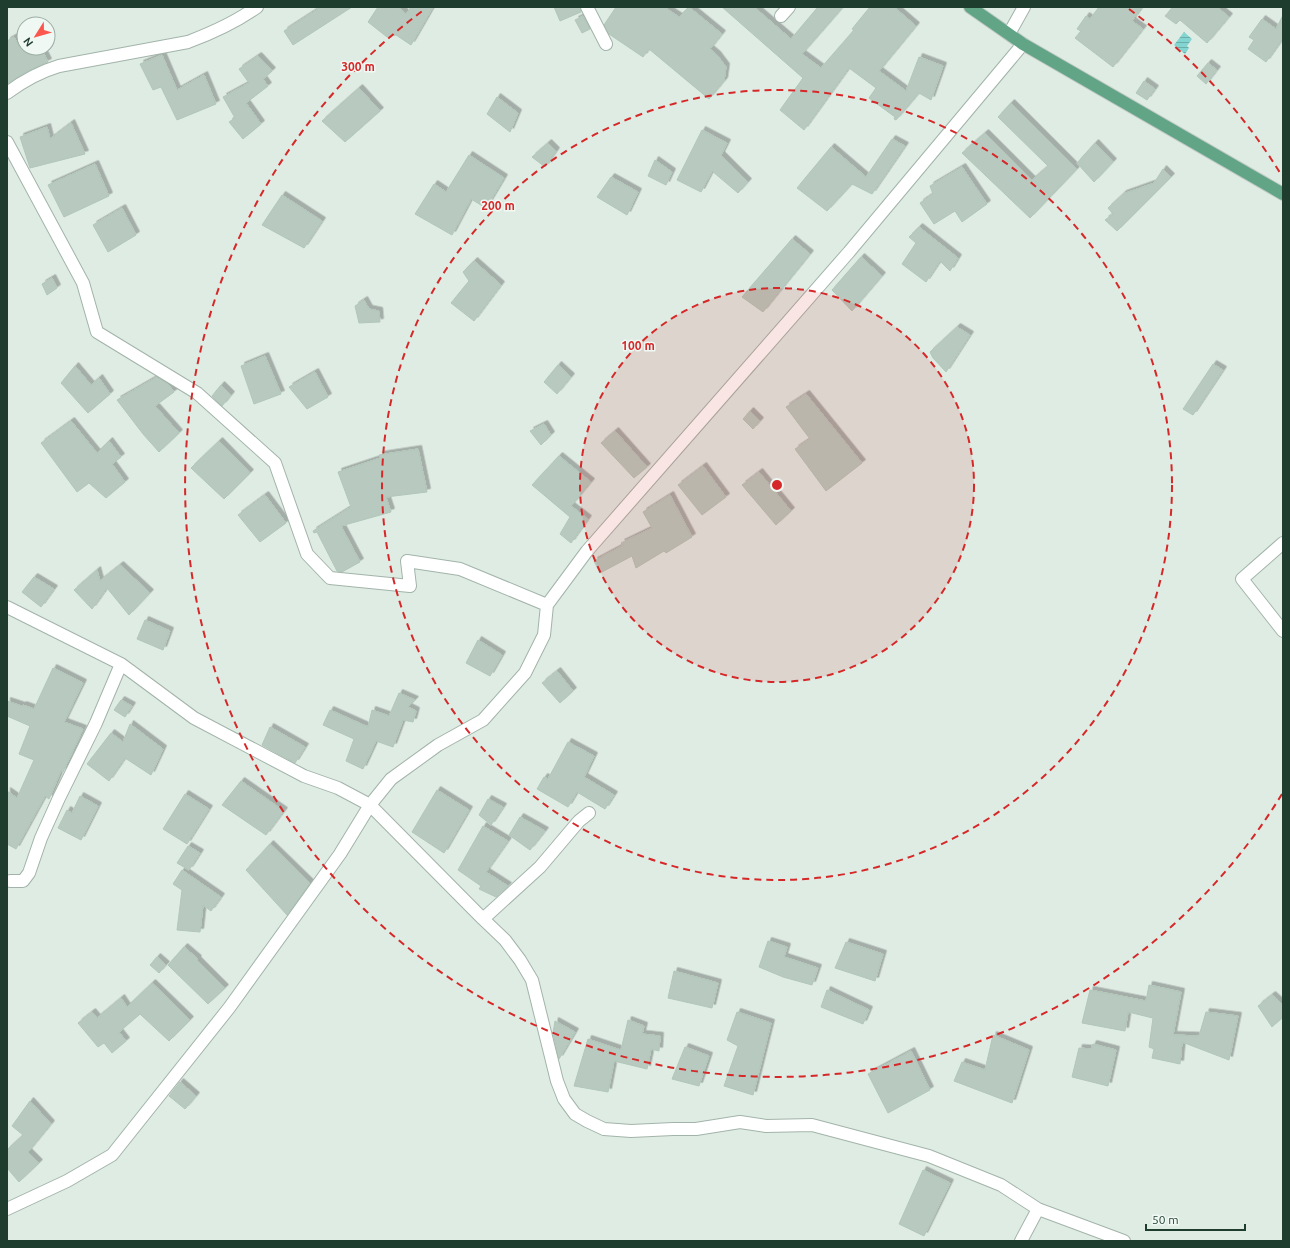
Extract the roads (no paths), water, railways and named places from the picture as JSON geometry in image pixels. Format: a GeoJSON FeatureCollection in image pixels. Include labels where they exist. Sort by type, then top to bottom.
{"type":"FeatureCollection","features":[{"type":"Feature","properties":{"kind":"main road"},"geometry":{"type":"LineString","coordinates":[[970,7],[1022,44],[1283,194]]}},
{"type":"Feature","properties":{"kind":"street"},"geometry":{"type":"LineString","coordinates":[[7,93],[21,82],[41,72],[59,66],[188,42],[207,34],[257,7]]}},
{"type":"Feature","properties":{"kind":"street"},"geometry":{"type":"LineString","coordinates":[[588,7],[606,44]]}},
{"type":"Feature","properties":{"kind":"street"},"geometry":{"type":"LineString","coordinates":[[1009,34],[1024,7]]}},
{"type":"Feature","properties":{"kind":"street"},"geometry":{"type":"LineString","coordinates":[[7,1209],[66,1181],[112,1155],[229,1008],[340,854],[370,805],[391,779],[438,745],[483,720],[525,673],[544,635],[547,605],[586,551],[849,252],[1022,44]]}},
{"type":"Feature","properties":{"kind":"street"},"geometry":{"type":"LineString","coordinates":[[7,142],[83,283],[98,332],[197,393],[275,463],[307,554],[330,578],[410,586],[407,561],[460,569],[547,605]]}},
{"type":"Feature","properties":{"kind":"street"},"geometry":{"type":"LineString","coordinates":[[1283,544],[1242,579],[1283,631]]}},
{"type":"Feature","properties":{"kind":"street"},"geometry":{"type":"LineString","coordinates":[[7,607],[121,664],[194,718],[304,776],[338,788],[370,805],[483,920],[505,940],[520,960],[532,980],[556,1081],[564,1099],[575,1114],[587,1121],[604,1129],[631,1131],[696,1129],[740,1122],[766,1126],[812,1125],[929,1156],[1001,1185],[1038,1209],[1124,1241]]}},
{"type":"Feature","properties":{"kind":"street"},"geometry":{"type":"LineString","coordinates":[[10,881],[23,881],[29,873],[41,838],[96,723],[121,664]]}},
{"type":"Feature","properties":{"kind":"street"},"geometry":{"type":"LineString","coordinates":[[483,920],[540,867],[579,821],[589,813]]}},
{"type":"Feature","properties":{"kind":"street"},"geometry":{"type":"LineString","coordinates":[[1021,1241],[1038,1209]]}},
{"type":"Feature","properties":{"kind":"water"},"geometry":{"type":"Polygon","coordinates":[[[1184,32],[1192,39],[1187,46],[1189,48],[1185,54],[1174,45],[1184,32]]]}}]}
